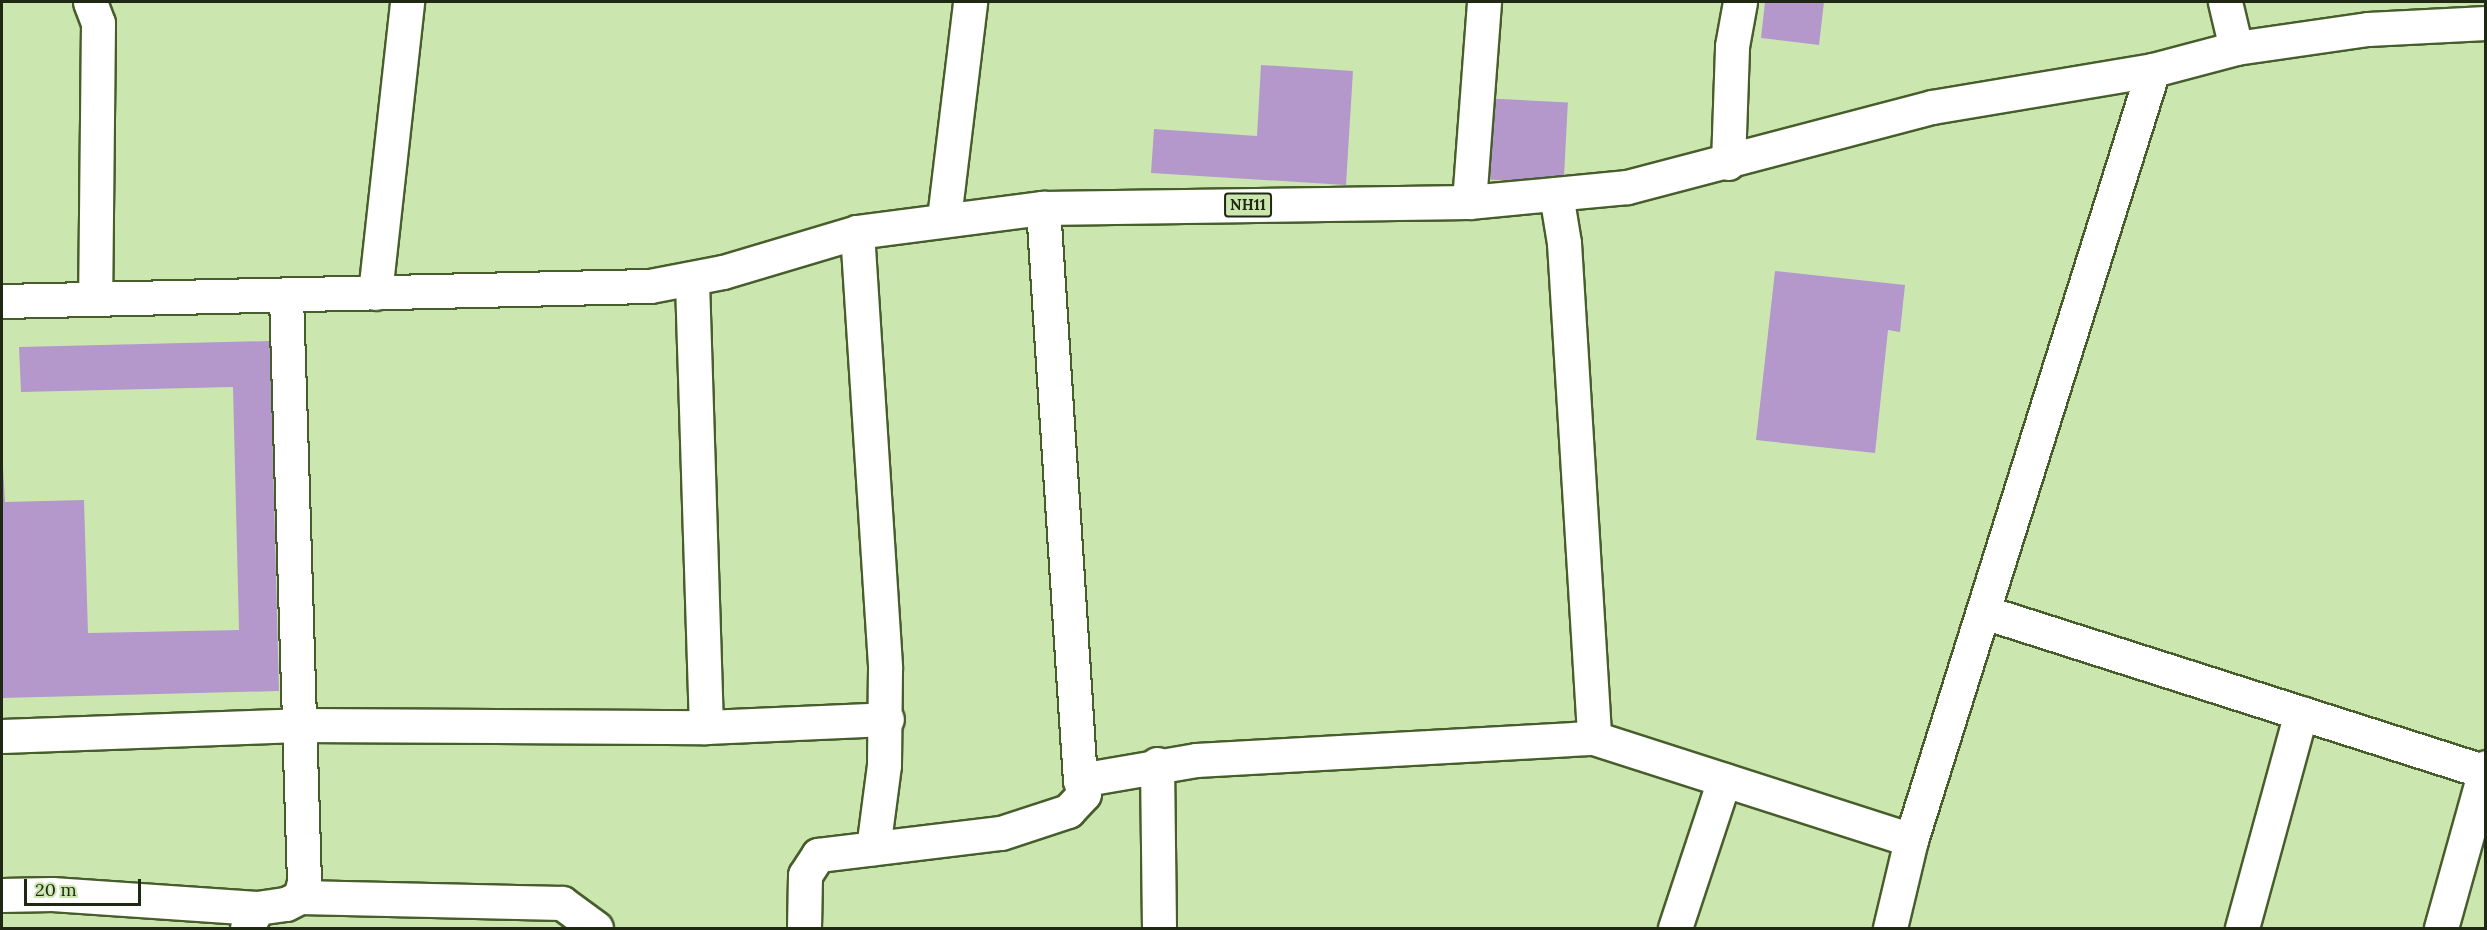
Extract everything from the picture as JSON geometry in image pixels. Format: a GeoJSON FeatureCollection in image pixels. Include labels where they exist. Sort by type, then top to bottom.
{"type":"FeatureCollection","features":[{"type":"Feature","properties":{"kind":"main road"},"geometry":{"type":"LineString","coordinates":[[90,2],[98,23],[95,299]]}},
{"type":"Feature","properties":{"kind":"main road"},"geometry":{"type":"LineString","coordinates":[[375,293],[407,2]]}},
{"type":"Feature","properties":{"kind":"main road"},"geometry":{"type":"LineString","coordinates":[[944,218],[970,2]]}},
{"type":"Feature","properties":{"kind":"main road"},"geometry":{"type":"LineString","coordinates":[[1469,202],[1484,2]]}},
{"type":"Feature","properties":{"kind":"main road"},"geometry":{"type":"LineString","coordinates":[[1728,163],[1732,46],[1740,2]]}},
{"type":"Feature","properties":{"kind":"main road"},"geometry":{"type":"LineString","coordinates":[[2225,2],[2236,48]]}},
{"type":"Feature","properties":{"kind":"main road","name":"NH11"},"geometry":{"type":"LineString","coordinates":[[2,301],[606,289],[693,279],[857,232],[944,218],[1043,208],[1469,202],[1626,187],[1728,163],[1932,107],[2154,70],[2236,48],[2368,28],[2486,23]]}},
{"type":"Feature","properties":{"kind":"main road"},"geometry":{"type":"LineString","coordinates":[[1890,928],[1911,840],[2154,70]]}},
{"type":"Feature","properties":{"kind":"main road"},"geometry":{"type":"LineString","coordinates":[[1556,194],[1564,243],[1594,738]]}},
{"type":"Feature","properties":{"kind":"main road"},"geometry":{"type":"LineString","coordinates":[[804,928],[805,875],[818,855],[1012,829],[1068,811],[1084,794],[1080,780],[1043,208]]}},
{"type":"Feature","properties":{"kind":"main road"},"geometry":{"type":"LineString","coordinates":[[857,232],[887,719],[873,848]]}},
{"type":"Feature","properties":{"kind":"main road"},"geometry":{"type":"LineString","coordinates":[[693,279],[706,727]]}},
{"type":"Feature","properties":{"kind":"main road"},"geometry":{"type":"LineString","coordinates":[[286,295],[304,882],[300,897]]}},
{"type":"Feature","properties":{"kind":"main road"},"geometry":{"type":"LineString","coordinates":[[1984,612],[2485,770],[2441,928]]}},
{"type":"Feature","properties":{"kind":"main road"},"geometry":{"type":"LineString","coordinates":[[2242,928],[2301,713]]}},
{"type":"Feature","properties":{"kind":"main road"},"geometry":{"type":"LineString","coordinates":[[2,736],[299,725],[706,727],[887,719]]}},
{"type":"Feature","properties":{"kind":"main road"},"geometry":{"type":"LineString","coordinates":[[1080,780],[1157,764],[1594,738],[1911,840]]}},
{"type":"Feature","properties":{"kind":"main road"},"geometry":{"type":"LineString","coordinates":[[1157,764],[1159,928]]}},
{"type":"Feature","properties":{"kind":"main road"},"geometry":{"type":"LineString","coordinates":[[1675,928],[1724,780]]}},
{"type":"Feature","properties":{"kind":"main road"},"geometry":{"type":"LineString","coordinates":[[2,895],[52,894],[252,918],[300,897],[562,903],[596,928]]}},
{"type":"Feature","properties":{"kind":"building"},"geometry":{"type":"Polygon","coordinates":[[[1765,2],[1824,2],[1819,45],[1761,38],[1765,2]]]}},
{"type":"Feature","properties":{"kind":"building"},"geometry":{"type":"Polygon","coordinates":[[[1261,65],[1353,71],[1346,185],[1151,173],[1154,129],[1257,136],[1261,65]]]}},
{"type":"Feature","properties":{"kind":"building"},"geometry":{"type":"Polygon","coordinates":[[[1482,98],[1568,103],[1564,183],[1478,179],[1482,98]]]}},
{"type":"Feature","properties":{"kind":"building"},"geometry":{"type":"Polygon","coordinates":[[[1775,271],[1905,285],[1900,332],[1888,330],[1875,453],[1756,440],[1775,271]]]}},
{"type":"Feature","properties":{"kind":"building"},"geometry":{"type":"Polygon","coordinates":[[[270,341],[279,691],[2,698],[2,449],[5,502],[84,500],[88,633],[239,630],[233,387],[21,392],[19,347],[270,341]]]}}]}
